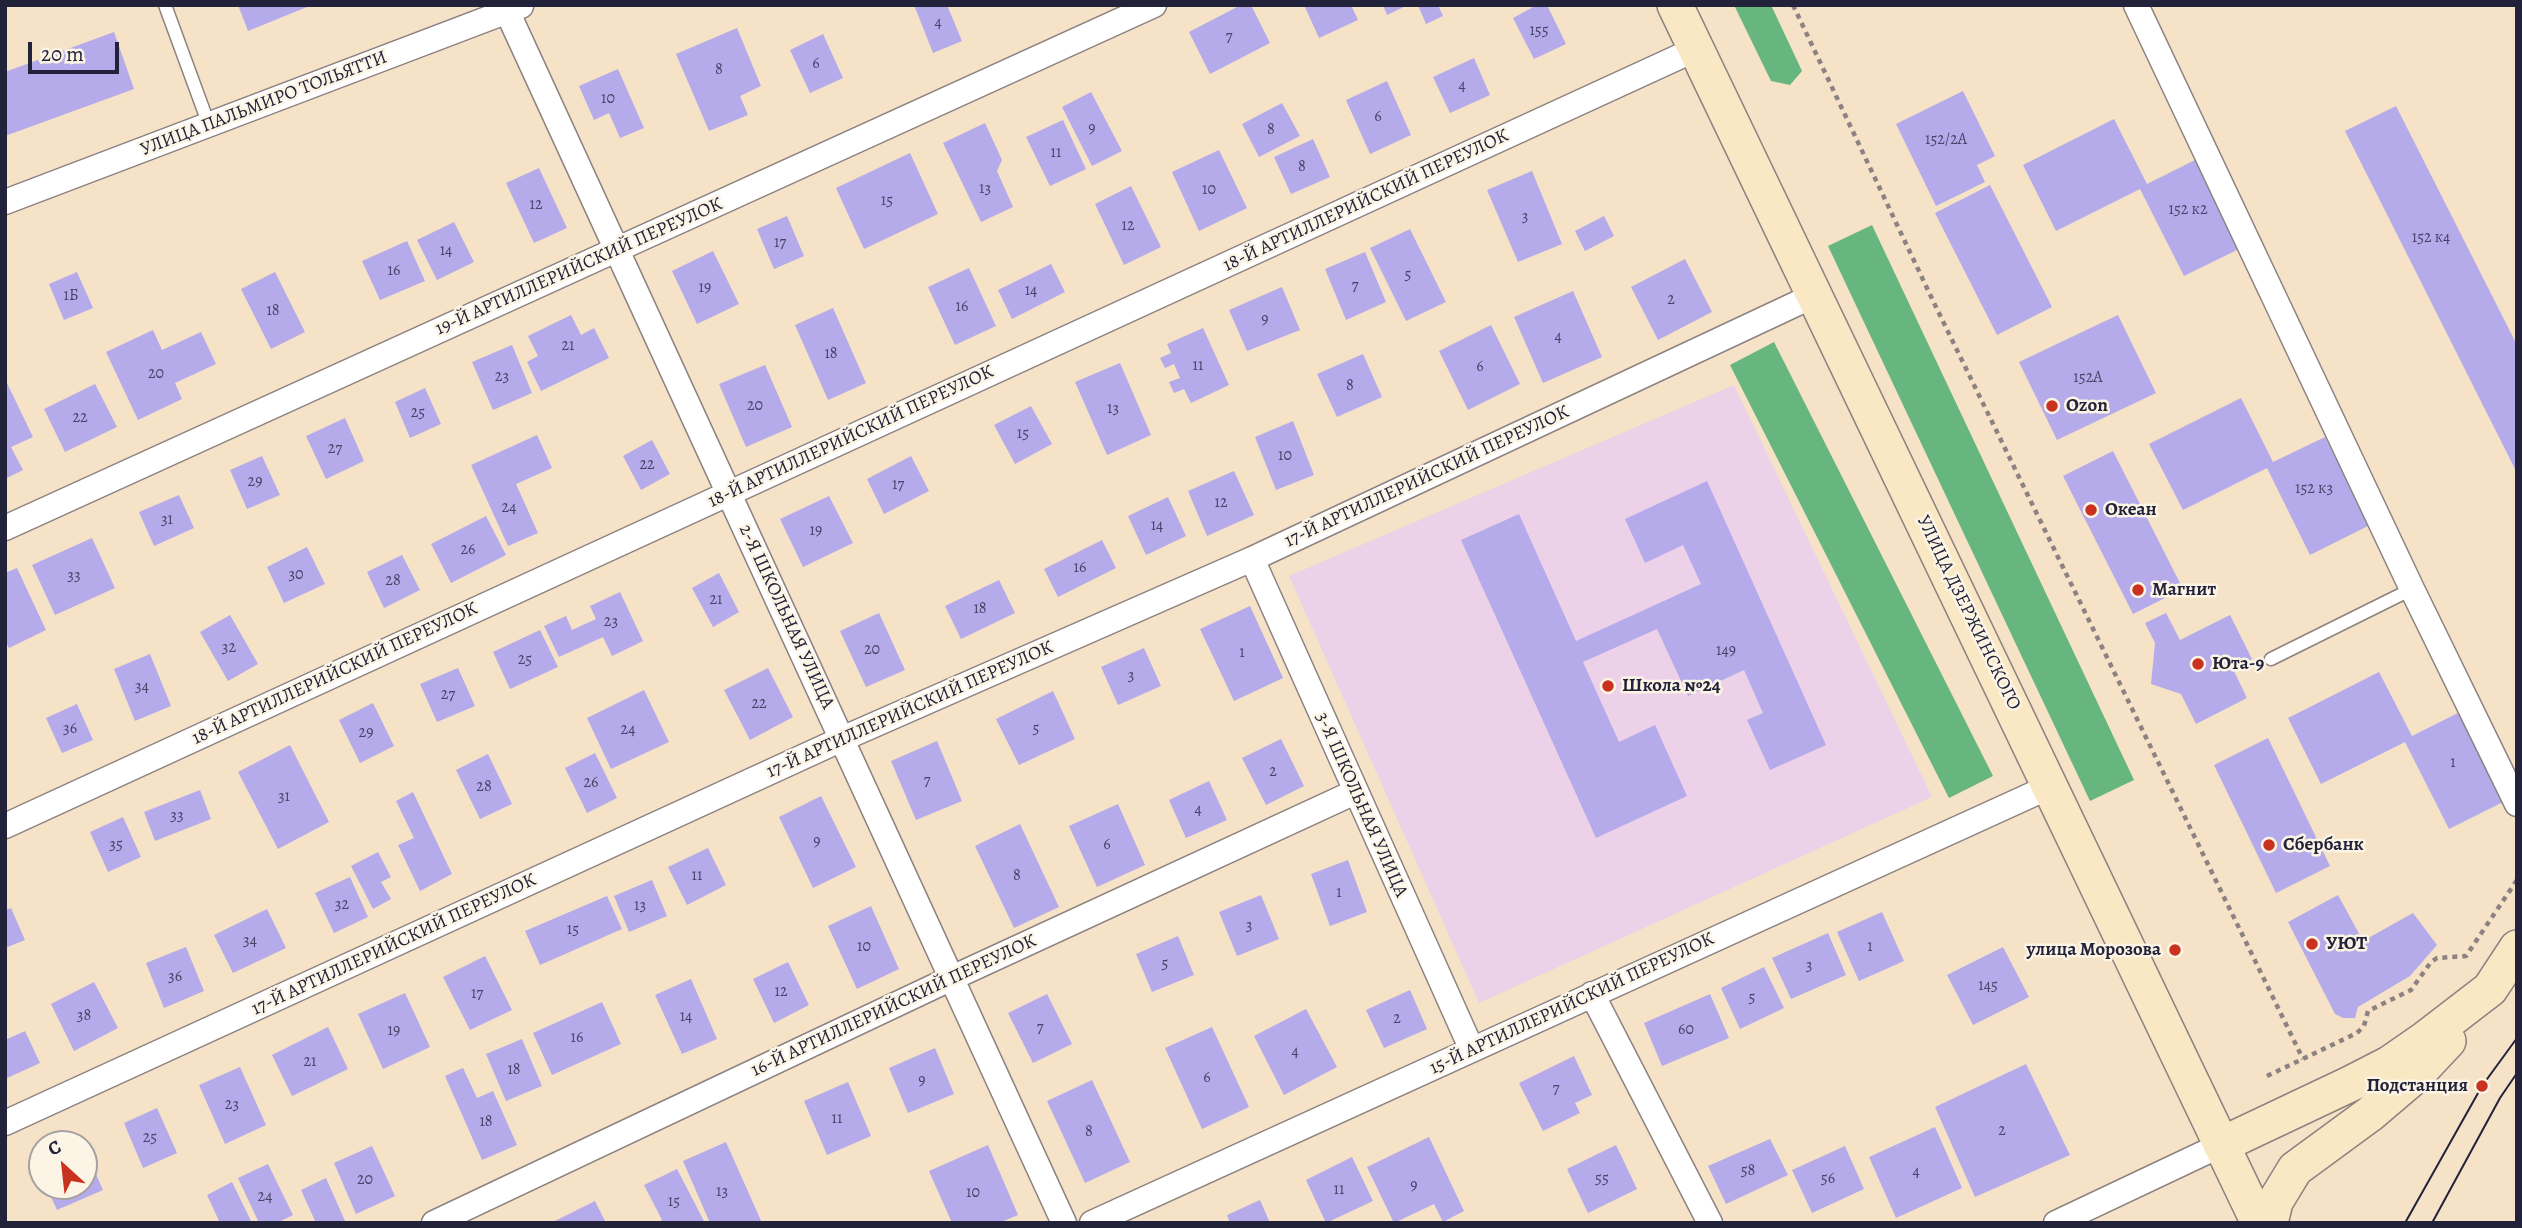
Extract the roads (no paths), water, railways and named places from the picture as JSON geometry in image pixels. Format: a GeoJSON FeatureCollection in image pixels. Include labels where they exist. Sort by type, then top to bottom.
{"type":"FeatureCollection","features":[{"type":"Feature","properties":{"kind":"main road","name":"УЛИЦА ДЗЕРЖИНСКОГО"},"geometry":{"type":"LineString","coordinates":[[1675,5],[2259,1223]]}},
{"type":"Feature","properties":{"kind":"main road"},"geometry":{"type":"LineString","coordinates":[[2270,1223],[2276,1202],[2295,1169],[2370,1114],[2417,1074],[2490,989],[2517,948]]}},
{"type":"Feature","properties":{"kind":"main road"},"geometry":{"type":"LineString","coordinates":[[2221,1145],[2389,1064],[2490,989]]}},
{"type":"Feature","properties":{"kind":"street","name":"19-Й АРТИЛЛЕРИЙСКИЙ ПЕРЕУЛОК"},"geometry":{"type":"LineString","coordinates":[[5,528],[1154,5]]}},
{"type":"Feature","properties":{"kind":"street"},"geometry":{"type":"LineString","coordinates":[[2136,5],[2412,589],[2517,804]]}},
{"type":"Feature","properties":{"kind":"street","name":"УЛИЦА ПАЛЬМИРО ТОЛЬЯТТИ"},"geometry":{"type":"LineString","coordinates":[[5,202],[512,7]]}},
{"type":"Feature","properties":{"kind":"street","name":"2-Я ШКОЛЬНАЯ УЛИЦА"},"geometry":{"type":"LineString","coordinates":[[512,7],[617,250],[1064,1223]]}},
{"type":"Feature","properties":{"kind":"street","name":"18-Й АРТИЛЛЕРИЙСКИЙ ПЕРЕУЛОК"},"geometry":{"type":"LineString","coordinates":[[5,826],[1696,49]]}},
{"type":"Feature","properties":{"kind":"street","name":"17-Й АРТИЛЛЕРИЙСКИЙ ПЕРЕУЛОК"},"geometry":{"type":"LineString","coordinates":[[5,1123],[842,739],[1252,559],[1815,295]]}},
{"type":"Feature","properties":{"kind":"street","name":"3-Я ШКОЛЬНАЯ УЛИЦА"},"geometry":{"type":"LineString","coordinates":[[1252,559],[1472,1050]]}},
{"type":"Feature","properties":{"kind":"street","name":"15-Й АРТИЛЛЕРИЙСКИЙ ПЕРЕУЛОК"},"geometry":{"type":"LineString","coordinates":[[1092,1223],[2051,786]]}},
{"type":"Feature","properties":{"kind":"street","name":"16-Й АРТИЛЛЕРИЙСКИЙ ПЕРЕУЛОК"},"geometry":{"type":"LineString","coordinates":[[434,1223],[952,978],[1355,792]]}},
{"type":"Feature","properties":{"kind":"street"},"geometry":{"type":"LineString","coordinates":[[1592,995],[1710,1223]]}},
{"type":"Feature","properties":{"kind":"street"},"geometry":{"type":"LineString","coordinates":[[2056,1223],[2221,1145]]}},
{"type":"Feature","properties":{"kind":"lane"},"geometry":{"type":"LineString","coordinates":[[165,5],[209,125]]}},
{"type":"Feature","properties":{"kind":"lane"},"geometry":{"type":"LineString","coordinates":[[2271,659],[2412,589]]}},
{"type":"Feature","properties":{"kind":"tram line"},"geometry":{"type":"LineString","coordinates":[[2405,1223],[2482,1086],[2517,1038]]}},
{"type":"Feature","properties":{"kind":"tram line"},"geometry":{"type":"LineString","coordinates":[[2432,1223],[2500,1098],[2517,1073]]}},
{"type":"Feature","properties":{"kind":"place","name":"Ozon"},"geometry":{"type":"Point","coordinates":[2052,406]}},
{"type":"Feature","properties":{"kind":"place","name":"Океан"},"geometry":{"type":"Point","coordinates":[2091,510]}},
{"type":"Feature","properties":{"kind":"place","name":"Магнит"},"geometry":{"type":"Point","coordinates":[2138,590]}},
{"type":"Feature","properties":{"kind":"place","name":"Юта-9"},"geometry":{"type":"Point","coordinates":[2198,664]}},
{"type":"Feature","properties":{"kind":"place","name":"Школа №24"},"geometry":{"type":"Point","coordinates":[1608,686]}},
{"type":"Feature","properties":{"kind":"place","name":"Сбербанк"},"geometry":{"type":"Point","coordinates":[2269,845]}},
{"type":"Feature","properties":{"kind":"place","name":"УЮТ"},"geometry":{"type":"Point","coordinates":[2312,944]}},
{"type":"Feature","properties":{"kind":"place","name":"улица Морозова"},"geometry":{"type":"Point","coordinates":[2175,950]}},
{"type":"Feature","properties":{"kind":"place","name":"Подстанция"},"geometry":{"type":"Point","coordinates":[2482,1086]}}]}
